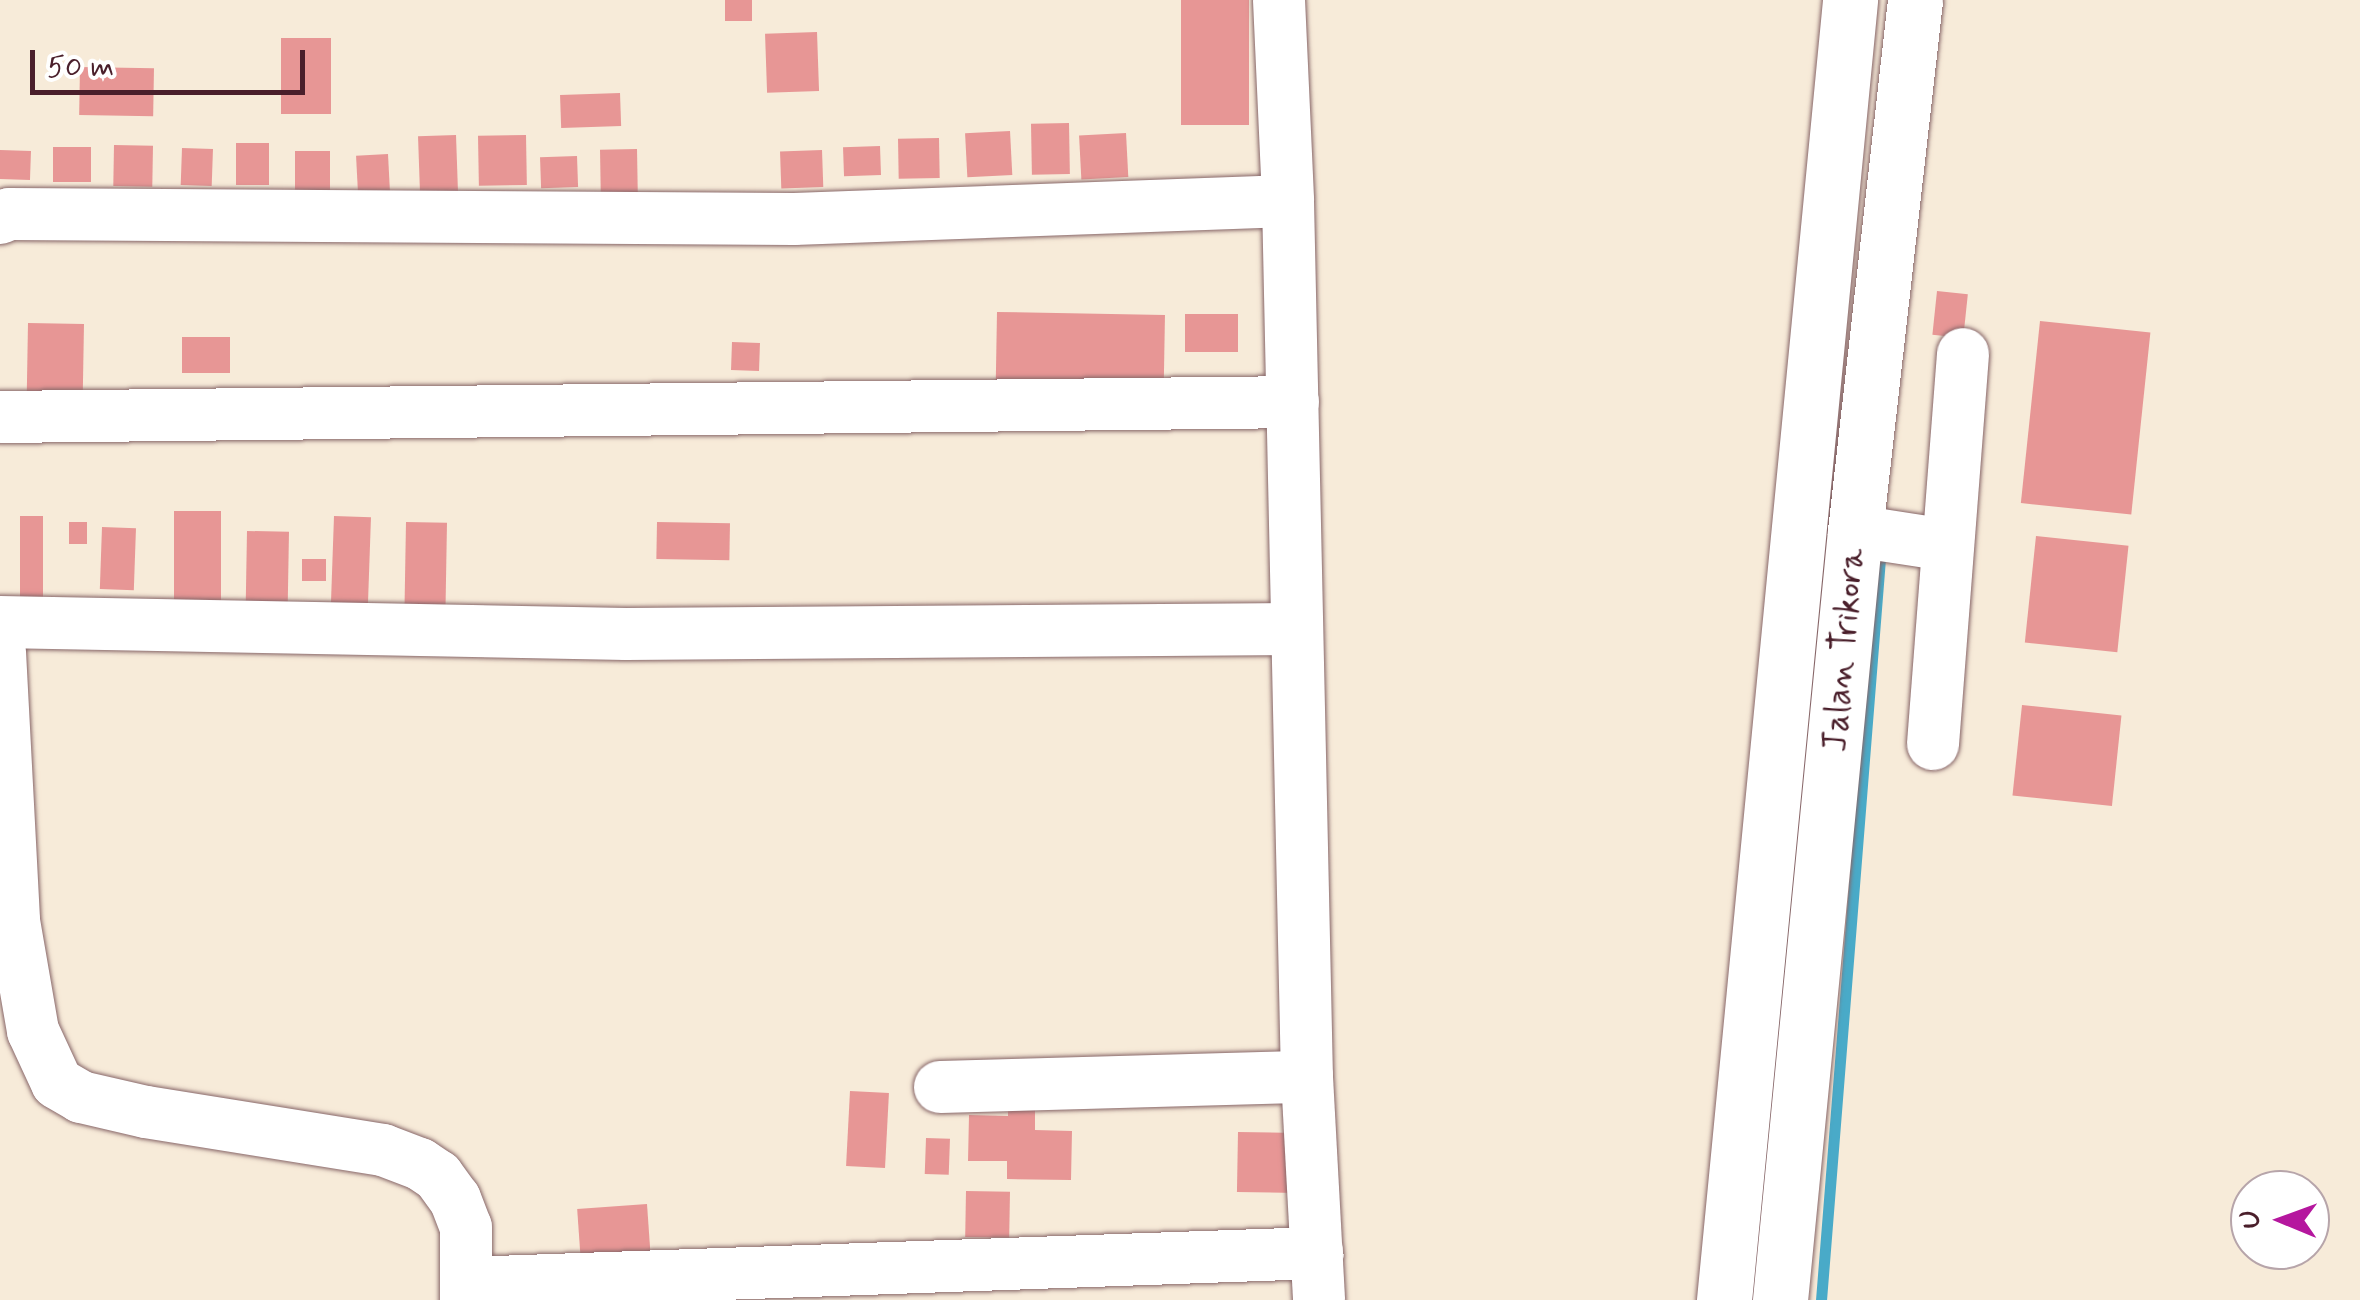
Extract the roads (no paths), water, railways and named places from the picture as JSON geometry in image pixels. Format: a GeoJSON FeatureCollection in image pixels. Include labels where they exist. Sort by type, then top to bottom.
{"type":"FeatureCollection","features":[{"type":"Feature","properties":{"kind":"main road","name":"Jalan Trikora"},"geometry":{"type":"LineString","coordinates":[[1724,1300],[1850,0]]}},
{"type":"Feature","properties":{"kind":"main road","name":"Jalan Trikora"},"geometry":{"type":"LineString","coordinates":[[1780,1300],[1856,531],[1915,0]]}},
{"type":"Feature","properties":{"kind":"main road"},"geometry":{"type":"LineString","coordinates":[[1740,1146],[1797,1152]]}},
{"type":"Feature","properties":{"kind":"street"},"geometry":{"type":"LineString","coordinates":[[0,652],[14,921],[32,1031],[57,1083],[81,1098],[383,1150],[420,1164],[438,1176],[456,1199],[466,1227],[467,1292],[1318,1277],[1307,1077],[1288,201],[1279,0]]}},
{"type":"Feature","properties":{"kind":"street"},"geometry":{"type":"LineString","coordinates":[[0,218],[8,214],[794,220],[1288,201]]}},
{"type":"Feature","properties":{"kind":"street"},"geometry":{"type":"LineString","coordinates":[[1932,744],[1963,354]]}},
{"type":"Feature","properties":{"kind":"street"},"geometry":{"type":"LineString","coordinates":[[0,416],[1293,402]]}},
{"type":"Feature","properties":{"kind":"street"},"geometry":{"type":"LineString","coordinates":[[1856,531],[1946,544]]}},
{"type":"Feature","properties":{"kind":"street"},"geometry":{"type":"LineString","coordinates":[[0,622],[626,634],[1297,628]]}},
{"type":"Feature","properties":{"kind":"street"},"geometry":{"type":"LineString","coordinates":[[940,1087],[1307,1077]]}},
{"type":"Feature","properties":{"kind":"waterway"},"geometry":{"type":"LineString","coordinates":[[1821,1300],[1881,546]]}}]}
